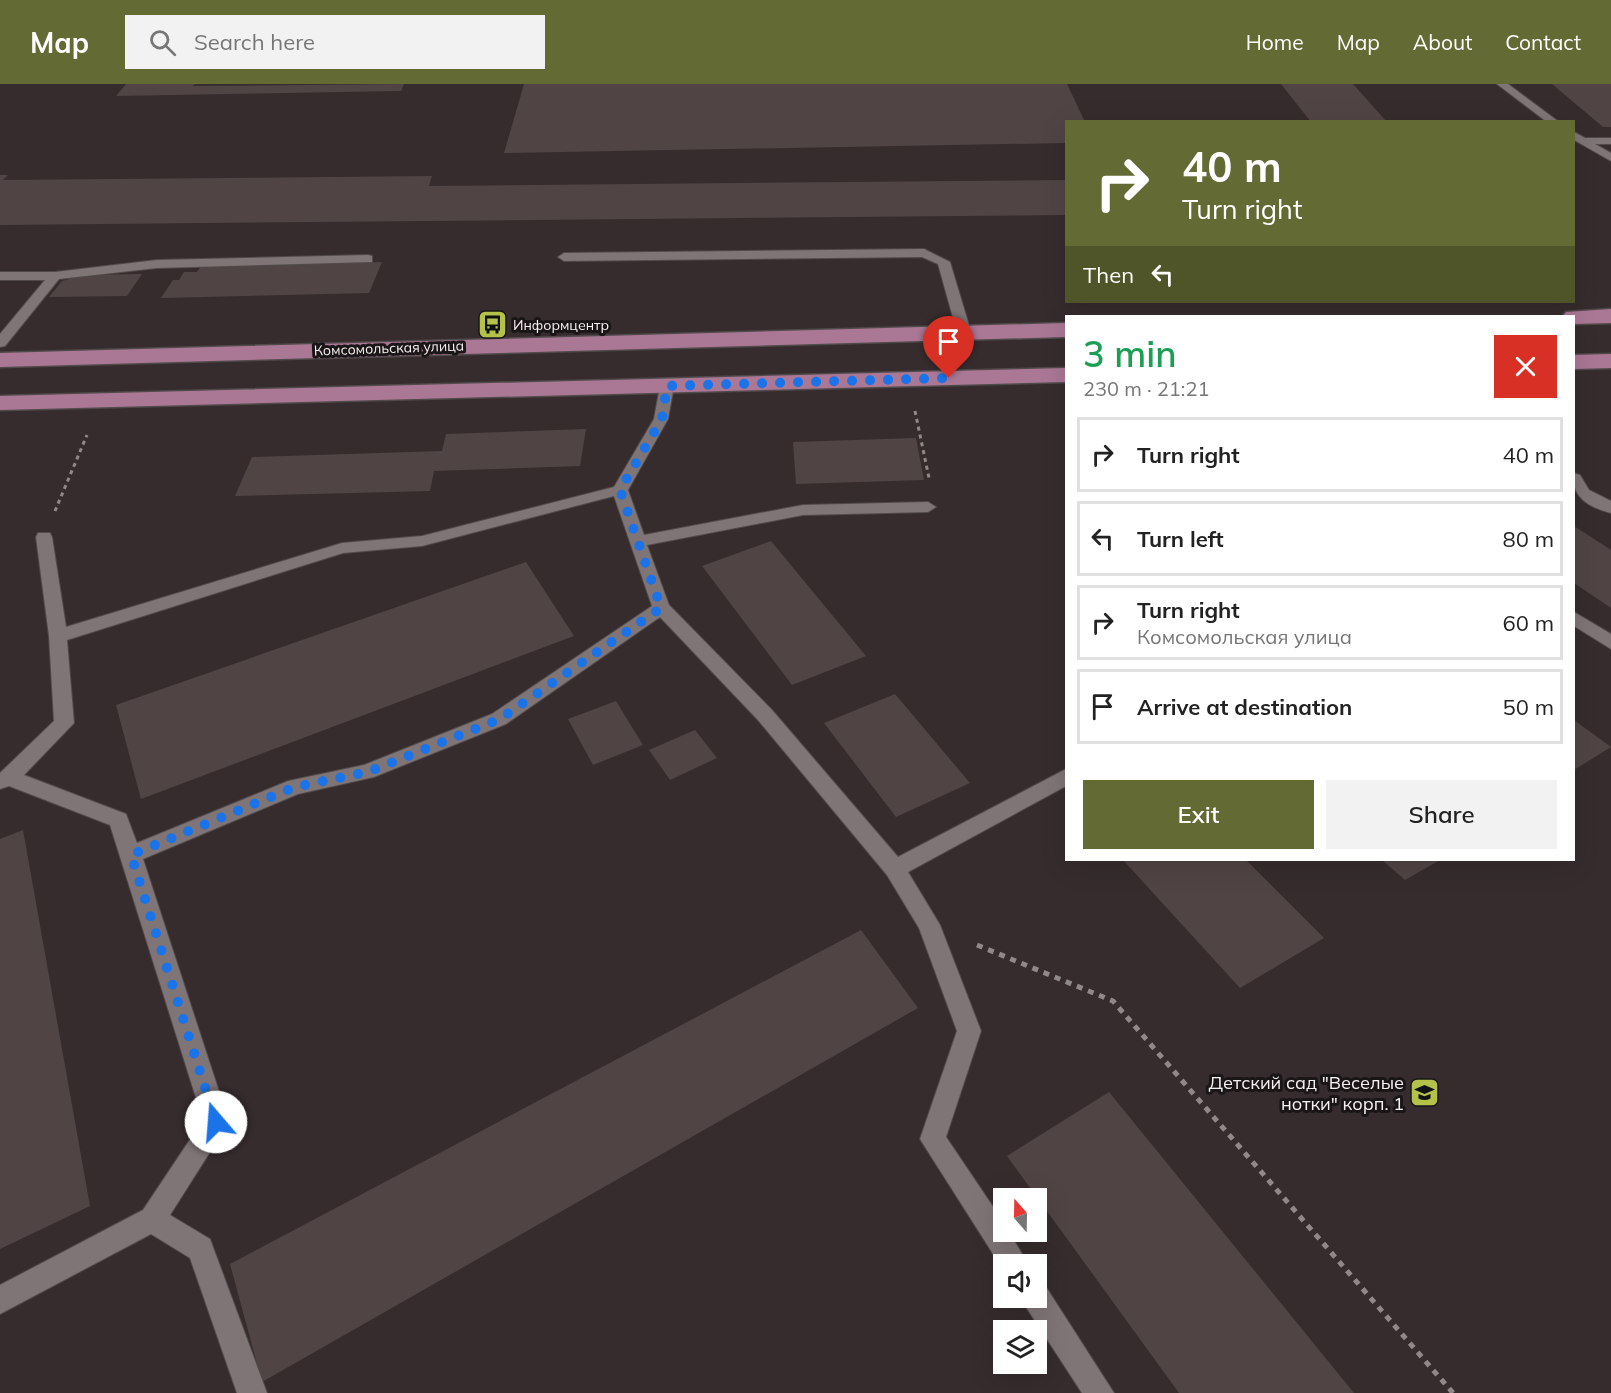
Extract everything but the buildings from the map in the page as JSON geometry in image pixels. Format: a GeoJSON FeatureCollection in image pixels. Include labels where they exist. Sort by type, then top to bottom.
{"type":"FeatureCollection","features":[{"type":"Feature","properties":{"kind":"main road"},"geometry":{"type":"LineString","coordinates":[[1575,317],[1611,316]]}},
{"type":"Feature","properties":{"kind":"main road","name":"Комсомольская улица"},"geometry":{"type":"LineString","coordinates":[[0,360],[1065,330]]}},
{"type":"Feature","properties":{"kind":"main road"},"geometry":{"type":"LineString","coordinates":[[667,386],[674,340]]}},
{"type":"Feature","properties":{"kind":"main road"},"geometry":{"type":"LineString","coordinates":[[1575,362],[1611,361]]}},
{"type":"Feature","properties":{"kind":"main road"},"geometry":{"type":"LineString","coordinates":[[0,403],[1065,375]]}},
{"type":"Feature","properties":{"kind":"lane"},"geometry":{"type":"LineString","coordinates":[[1502,84],[1551,120]]}},
{"type":"Feature","properties":{"kind":"lane"},"geometry":{"type":"LineString","coordinates":[[1578,138],[1611,141]]}},
{"type":"Feature","properties":{"kind":"lane"},"geometry":{"type":"LineString","coordinates":[[1578,138],[1611,158]]}},
{"type":"Feature","properties":{"kind":"lane"},"geometry":{"type":"LineString","coordinates":[[564,257],[924,253],[944,262],[964,332]]}},
{"type":"Feature","properties":{"kind":"lane"},"geometry":{"type":"LineString","coordinates":[[0,276],[55,276],[157,264],[368,259]]}},
{"type":"Feature","properties":{"kind":"lane"},"geometry":{"type":"LineString","coordinates":[[0,343],[55,276]]}},
{"type":"Feature","properties":{"kind":"lane"},"geometry":{"type":"LineString","coordinates":[[58,636],[342,548],[423,541],[620,490],[662,419],[667,386]]}},
{"type":"Feature","properties":{"kind":"lane"},"geometry":{"type":"LineString","coordinates":[[1575,480],[1583,493],[1611,508]]}},
{"type":"Feature","properties":{"kind":"lane"},"geometry":{"type":"LineString","coordinates":[[620,490],[661,608],[765,715],[895,868],[929,925],[969,1030],[933,1139],[1008,1254]]}},
{"type":"Feature","properties":{"kind":"lane"},"geometry":{"type":"LineString","coordinates":[[638,541],[803,510],[927,507]]}},
{"type":"Feature","properties":{"kind":"lane"},"geometry":{"type":"LineString","coordinates":[[0,1300],[152,1219],[216,1122],[119,820],[4,779],[64,723],[58,636],[44,537]]}},
{"type":"Feature","properties":{"kind":"lane"},"geometry":{"type":"LineString","coordinates":[[131,855],[295,787],[368,772],[500,719],[661,608]]}},
{"type":"Feature","properties":{"kind":"lane"},"geometry":{"type":"LineString","coordinates":[[1575,619],[1611,643]]}},
{"type":"Feature","properties":{"kind":"lane"},"geometry":{"type":"LineString","coordinates":[[895,868],[1065,778]]}},
{"type":"Feature","properties":{"kind":"lane"},"geometry":{"type":"LineString","coordinates":[[152,1219],[200,1249],[252,1393]]}},
{"type":"Feature","properties":{"kind":"lane"},"geometry":{"type":"LineString","coordinates":[[1043,1308],[1099,1393]]}},
{"type":"Feature","properties":{"kind":"path"},"geometry":{"type":"LineString","coordinates":[[915,408],[934,502],[933,505],[927,507]]}},
{"type":"Feature","properties":{"kind":"path"},"geometry":{"type":"LineString","coordinates":[[44,537],[87,435]]}},
{"type":"Feature","properties":{"kind":"path"},"geometry":{"type":"LineString","coordinates":[[929,925],[1113,1001],[1453,1393]]}},
{"type":"Feature","properties":{"kind":"place","name":"Информцентр"},"geometry":{"type":"Point","coordinates":[492,325]}},
{"type":"Feature","properties":{"kind":"place","name":"Детский сад \"Веселые нотки\" корп. 1"},"geometry":{"type":"Point","coordinates":[1425,1092]}},
{"type":"Feature","properties":{"kind":"route"},"geometry":{"type":"LineString","coordinates":[[216,1122],[131,855],[295,787],[368,772],[500,719],[661,608],[620,490],[662,419],[667,386],[949,378]]}}]}
